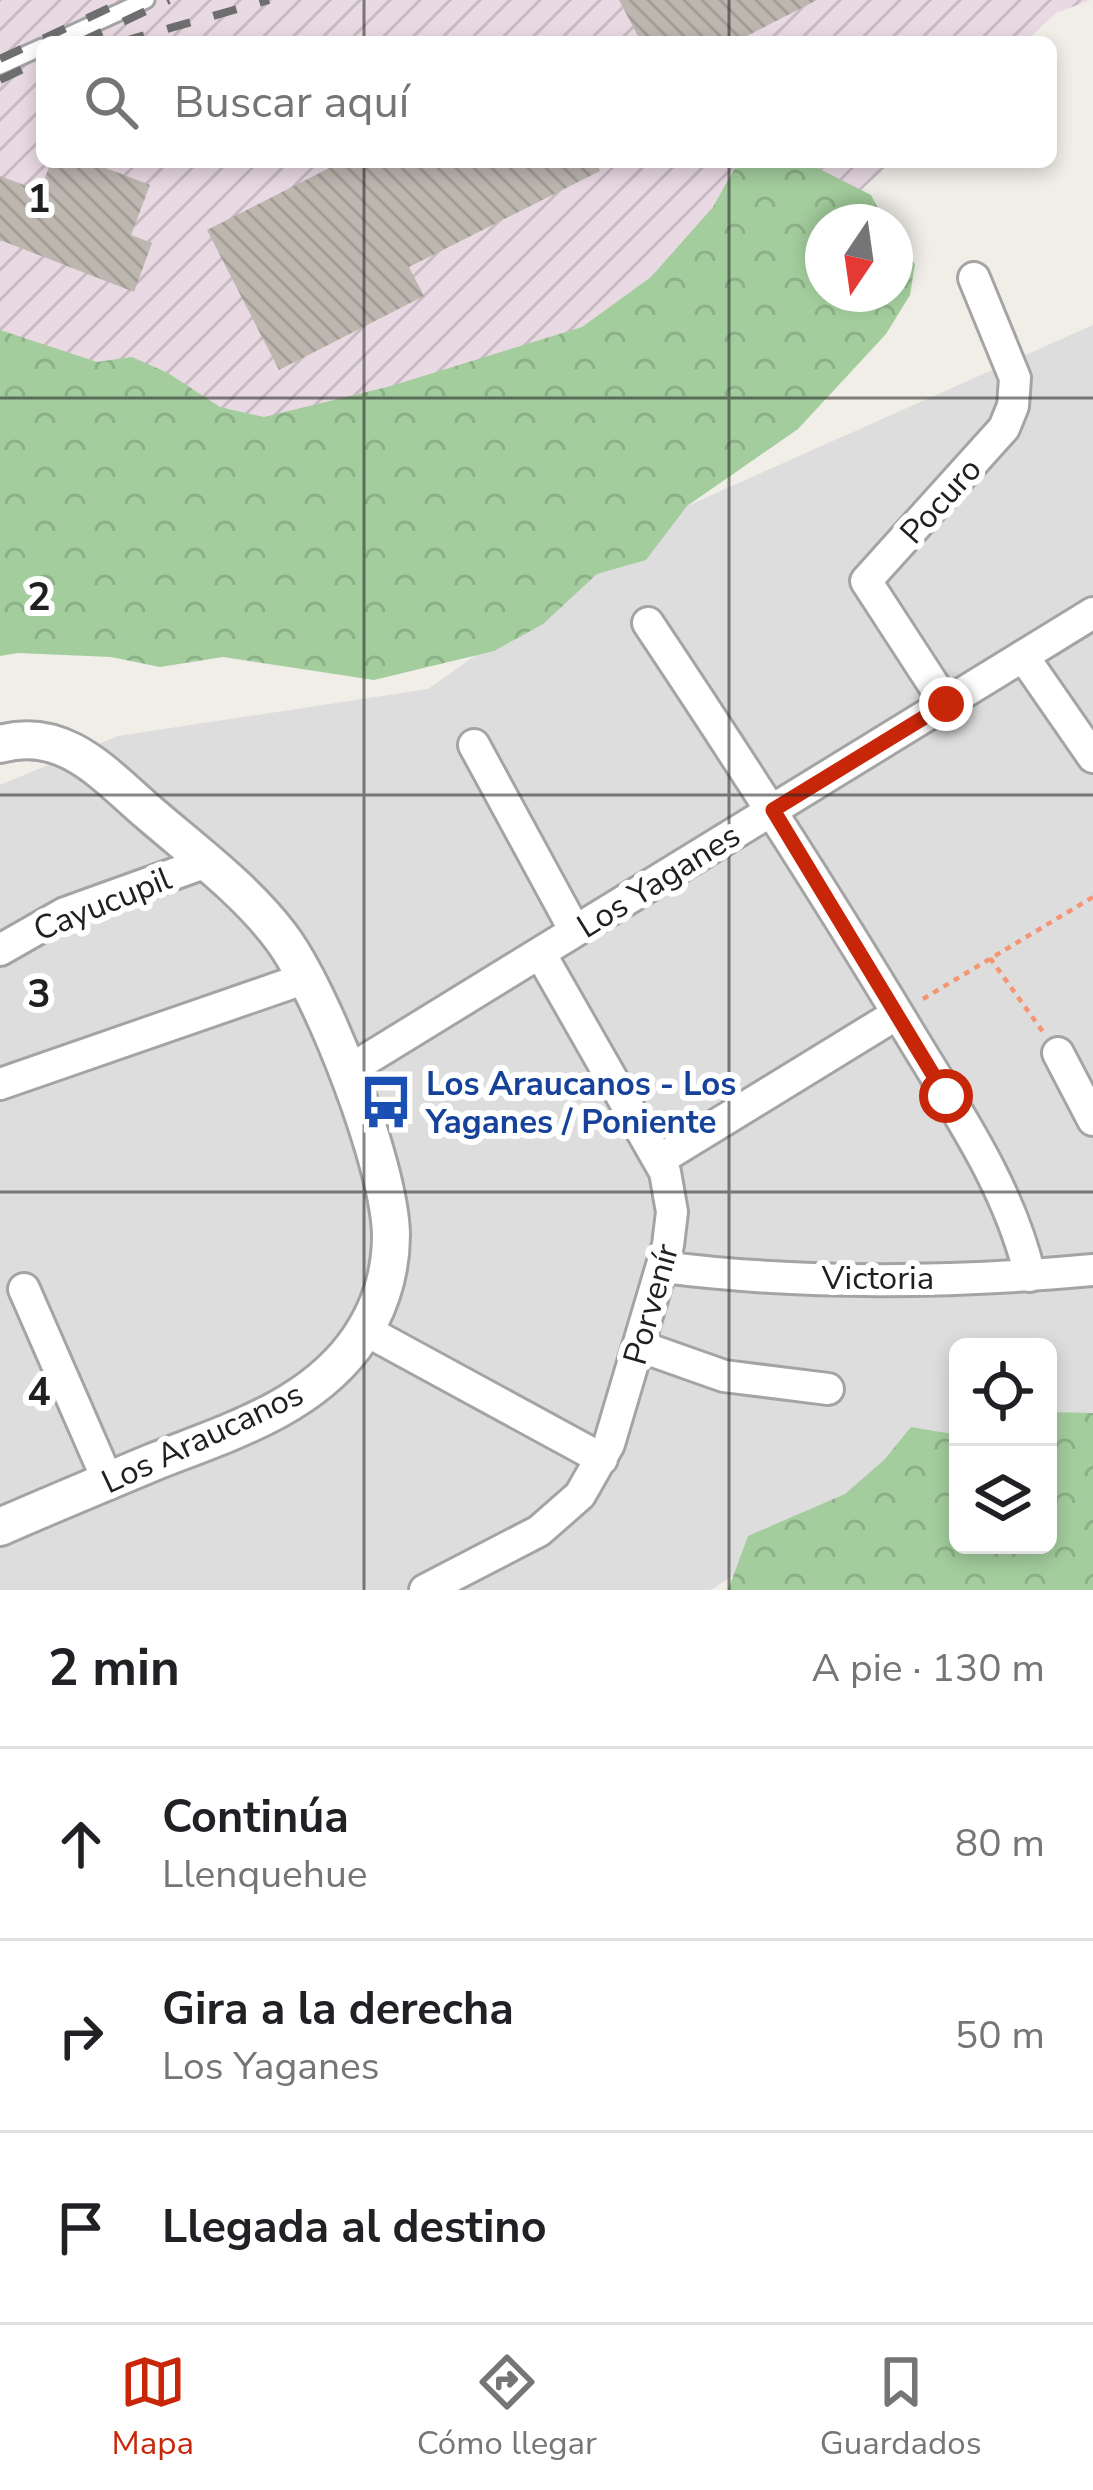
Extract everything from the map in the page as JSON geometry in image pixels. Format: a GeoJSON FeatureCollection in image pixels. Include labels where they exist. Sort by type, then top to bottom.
{"type":"FeatureCollection","features":[{"type":"Feature","properties":{"kind":"street","name":"Pocuro"},"geometry":{"type":"LineString","coordinates":[[946,704],[866,581],[1004,428],[1012,406],[1015,378],[974,278]]}},
{"type":"Feature","properties":{"kind":"street","name":"Los Yaganes"},"geometry":{"type":"LineString","coordinates":[[346,1072],[1093,613]]}},
{"type":"Feature","properties":{"kind":"street"},"geometry":{"type":"LineString","coordinates":[[648,623],[773,810],[897,1014],[1005,1200],[1022,1240],[1030,1276]]}},
{"type":"Feature","properties":{"kind":"street"},"geometry":{"type":"LineString","coordinates":[[1023,656],[1093,757]]}},
{"type":"Feature","properties":{"kind":"street","name":"Los Araucanos"},"geometry":{"type":"LineString","coordinates":[[0,744],[47,740],[77,752],[207,862],[279,934],[306,978],[346,1072],[379,1167],[391,1232],[384,1287],[365,1330],[334,1369],[286,1405],[0,1527]]}},
{"type":"Feature","properties":{"kind":"street"},"geometry":{"type":"LineString","coordinates":[[474,745],[575,932]]}},
{"type":"Feature","properties":{"kind":"street","name":"Cayucupil"},"geometry":{"type":"LineString","coordinates":[[0,950],[65,913],[207,862]]}},
{"type":"Feature","properties":{"kind":"street","name":"Porvenír"},"geometry":{"type":"LineString","coordinates":[[425,1590],[539,1532],[580,1495],[602,1460],[663,1267],[672,1212],[659,1160],[540,953]]}},
{"type":"Feature","properties":{"kind":"street"},"geometry":{"type":"LineString","coordinates":[[0,1084],[306,978]]}},
{"type":"Feature","properties":{"kind":"street"},"geometry":{"type":"LineString","coordinates":[[659,1160],[897,1014]]}},
{"type":"Feature","properties":{"kind":"street"},"geometry":{"type":"LineString","coordinates":[[1058,1053],[1093,1120]]}},
{"type":"Feature","properties":{"kind":"street","name":"Victoria"},"geometry":{"type":"LineString","coordinates":[[663,1267],[739,1277],[1030,1276],[1093,1270]]}},
{"type":"Feature","properties":{"kind":"street"},"geometry":{"type":"LineString","coordinates":[[24,1289],[108,1481]]}},
{"type":"Feature","properties":{"kind":"street"},"geometry":{"type":"LineString","coordinates":[[365,1330],[602,1460]]}},
{"type":"Feature","properties":{"kind":"street"},"geometry":{"type":"LineString","coordinates":[[639,1346],[724,1376],[828,1390]]}},
{"type":"Feature","properties":{"kind":"lane"},"geometry":{"type":"LineString","coordinates":[[67,36],[146,0]]}},
{"type":"Feature","properties":{"kind":"lane"},"geometry":{"type":"LineString","coordinates":[[0,66],[36,50]]}},
{"type":"Feature","properties":{"kind":"path"},"geometry":{"type":"LineString","coordinates":[[897,1014],[1093,897]]}},
{"type":"Feature","properties":{"kind":"path"},"geometry":{"type":"LineString","coordinates":[[991,958],[1058,1053]]}},
{"type":"Feature","properties":{"kind":"shaded area"},"geometry":{"type":"Polygon","coordinates":[[[0,0],[1091,0],[1056,13],[1031,36],[36,36],[36,168],[885,168],[845,204],[805,204],[805,240],[623,404],[0,462],[0,0]]]}},
{"type":"Feature","properties":{"kind":"shaded area"},"geometry":{"type":"Polygon","coordinates":[[[1093,325],[1093,1462],[1057,1473],[1057,1338],[949,1338],[949,1506],[746,1567],[711,1590],[0,1590],[0,785],[118,736],[428,689],[687,506],[1093,325]]]}},
{"type":"Feature","properties":{"kind":"green space"},"geometry":{"type":"Polygon","coordinates":[[[735,168],[818,168],[871,195],[876,204],[805,204],[805,312],[900,312],[886,334],[798,429],[687,506],[646,560],[597,574],[543,624],[494,651],[374,680],[223,657],[160,667],[111,657],[0,656],[0,330],[97,362],[132,357],[168,373],[220,407],[264,417],[391,386],[582,327],[651,277],[713,207],[735,168]]]}},
{"type":"Feature","properties":{"kind":"green space"},"geometry":{"type":"Polygon","coordinates":[[[1057,1412],[1093,1413],[1093,1590],[728,1590],[748,1536],[845,1494],[884,1460],[911,1427],[949,1433],[949,1554],[1057,1554],[1057,1412]]]}},
{"type":"Feature","properties":{"kind":"building"},"geometry":{"type":"Polygon","coordinates":[[[619,0],[817,0],[747,36],[638,36],[619,0]]]}},
{"type":"Feature","properties":{"kind":"building"},"geometry":{"type":"Polygon","coordinates":[[[49,168],[106,168],[150,185],[131,235],[152,243],[134,292],[0,240],[0,176],[40,191],[49,168]]]}},
{"type":"Feature","properties":{"kind":"building"},"geometry":{"type":"Polygon","coordinates":[[[329,168],[600,171],[409,267],[424,296],[279,370],[207,230],[329,168]]]}},
{"type":"Feature","properties":{"kind":"railway"},"geometry":{"type":"LineString","coordinates":[[49,36],[126,0]]}},
{"type":"Feature","properties":{"kind":"railway"},"geometry":{"type":"LineString","coordinates":[[93,36],[169,0]]}},
{"type":"Feature","properties":{"kind":"railway"},"geometry":{"type":"LineString","coordinates":[[142,36],[269,0]]}},
{"type":"Feature","properties":{"kind":"railway"},"geometry":{"type":"LineString","coordinates":[[0,59],[36,42]]}},
{"type":"Feature","properties":{"kind":"railway"},"geometry":{"type":"LineString","coordinates":[[0,80],[36,63]]}},
{"type":"Feature","properties":{"kind":"place","name":"Los Araucanos - Los Yaganes / Poniente"},"geometry":{"type":"Point","coordinates":[386,1102]}},
{"type":"Feature","properties":{"kind":"route"},"geometry":{"type":"LineString","coordinates":[[946,704],[773,810],[946,1096]]}}]}
